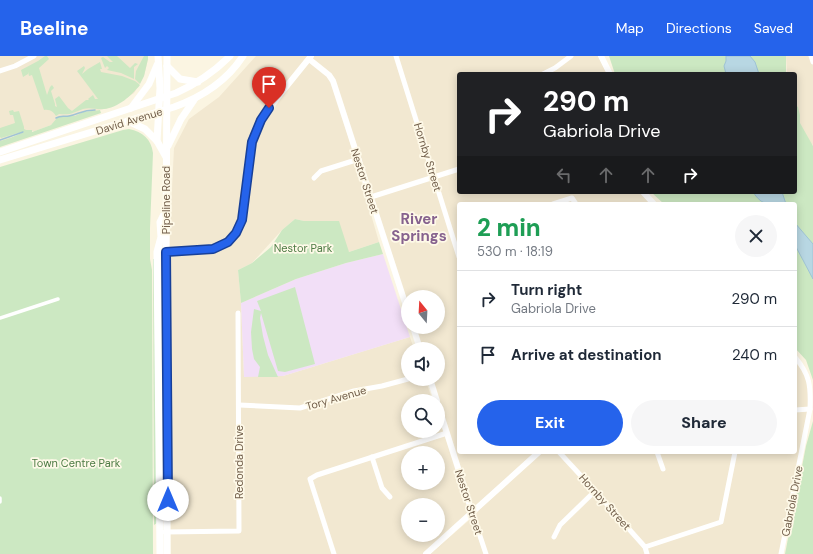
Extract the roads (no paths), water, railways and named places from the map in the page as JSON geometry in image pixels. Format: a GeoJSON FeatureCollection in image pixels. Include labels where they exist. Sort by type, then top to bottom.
{"type":"FeatureCollection","features":[{"type":"Feature","properties":{"kind":"main road","name":"Pipeline Road"},"geometry":{"type":"LineString","coordinates":[[167,56],[166,252],[168,554]]}},
{"type":"Feature","properties":{"kind":"main road","name":"David Avenue"},"geometry":{"type":"LineString","coordinates":[[0,152],[167,97],[198,82],[220,66],[230,56]]}},
{"type":"Feature","properties":{"kind":"main road","name":"David Avenue"},"geometry":{"type":"LineString","coordinates":[[0,160],[159,112],[195,99],[218,84],[230,73],[243,56]]}},
{"type":"Feature","properties":{"kind":"main road"},"geometry":{"type":"LineString","coordinates":[[157,141],[159,112],[158,59]]}},
{"type":"Feature","properties":{"kind":"main road"},"geometry":{"type":"LineString","coordinates":[[131,108],[149,84],[158,59]]}},
{"type":"Feature","properties":{"kind":"main road"},"geometry":{"type":"LineString","coordinates":[[167,66],[180,79],[198,82]]}},
{"type":"Feature","properties":{"kind":"main road"},"geometry":{"type":"LineString","coordinates":[[167,148],[181,119],[195,99]]}},
{"type":"Feature","properties":{"kind":"main road"},"geometry":{"type":"LineString","coordinates":[[128,121],[145,129],[157,141]]}},
{"type":"Feature","properties":{"kind":"main road","name":"Pipeline Road"},"geometry":{"type":"LineString","coordinates":[[157,141],[166,158]]}},
{"type":"Feature","properties":{"kind":"main road"},"geometry":{"type":"LineString","coordinates":[[160,554],[157,252],[161,237],[160,222],[166,210]]}},
{"type":"Feature","properties":{"kind":"street"},"geometry":{"type":"LineString","coordinates":[[0,71],[15,66],[34,56]]}},
{"type":"Feature","properties":{"kind":"street","name":"Hornby Street"},"geometry":{"type":"LineString","coordinates":[[396,56],[457,251]]}},
{"type":"Feature","properties":{"kind":"street"},"geometry":{"type":"LineString","coordinates":[[547,72],[571,56]]}},
{"type":"Feature","properties":{"kind":"street"},"geometry":{"type":"LineString","coordinates":[[602,56],[609,72]]}},
{"type":"Feature","properties":{"kind":"street"},"geometry":{"type":"LineString","coordinates":[[811,56],[813,62]]}},
{"type":"Feature","properties":{"kind":"street"},"geometry":{"type":"LineString","coordinates":[[166,252],[213,249],[228,242],[236,233],[242,220],[250,149],[256,131],[269,108],[310,58]]}},
{"type":"Feature","properties":{"kind":"street","name":"Nestor Street"},"geometry":{"type":"LineString","coordinates":[[310,58],[333,81],[401,290]]}},
{"type":"Feature","properties":{"kind":"street"},"geometry":{"type":"LineString","coordinates":[[314,178],[321,171],[358,159]]}},
{"type":"Feature","properties":{"kind":"street"},"geometry":{"type":"LineString","coordinates":[[371,197],[457,170]]}},
{"type":"Feature","properties":{"kind":"street"},"geometry":{"type":"LineString","coordinates":[[645,194],[652,202]]}},
{"type":"Feature","properties":{"kind":"street"},"geometry":{"type":"LineString","coordinates":[[559,202],[572,198],[575,202]]}},
{"type":"Feature","properties":{"kind":"street"},"geometry":{"type":"LineString","coordinates":[[452,236],[457,235]]}},
{"type":"Feature","properties":{"kind":"street"},"geometry":{"type":"LineString","coordinates":[[0,318],[58,300]]}},
{"type":"Feature","properties":{"kind":"street","name":"Redonda Drive"},"geometry":{"type":"LineString","coordinates":[[160,531],[239,531],[238,313]]}},
{"type":"Feature","properties":{"kind":"street","name":"Gabriola Drive"},"geometry":{"type":"LineString","coordinates":[[781,554],[810,409],[811,394],[808,376],[797,360]]}},
{"type":"Feature","properties":{"kind":"street","name":"Tory Avenue"},"geometry":{"type":"LineString","coordinates":[[239,405],[300,408],[354,391],[382,386],[401,380]]}},
{"type":"Feature","properties":{"kind":"street"},"geometry":{"type":"LineString","coordinates":[[797,410],[810,409]]}},
{"type":"Feature","properties":{"kind":"street","name":"Nestor Street"},"geometry":{"type":"LineString","coordinates":[[445,428],[486,554]]}},
{"type":"Feature","properties":{"kind":"street"},"geometry":{"type":"LineString","coordinates":[[334,554],[310,479],[317,475],[447,434]]}},
{"type":"Feature","properties":{"kind":"street"},"geometry":{"type":"LineString","coordinates":[[426,554],[537,454]]}},
{"type":"Feature","properties":{"kind":"street","name":"Hornby Street"},"geometry":{"type":"LineString","coordinates":[[561,454],[644,547],[647,554]]}},
{"type":"Feature","properties":{"kind":"street"},"geometry":{"type":"LineString","coordinates":[[658,454],[663,469]]}},
{"type":"Feature","properties":{"kind":"street"},"geometry":{"type":"LineString","coordinates":[[644,547],[721,522],[735,454]]}},
{"type":"Feature","properties":{"kind":"street"},"geometry":{"type":"LineString","coordinates":[[372,457],[382,488],[390,497]]}},
{"type":"Feature","properties":{"kind":"street"},"geometry":{"type":"LineString","coordinates":[[554,537],[560,526],[595,491]]}},
{"type":"Feature","properties":{"kind":"water"},"geometry":{"type":"Polygon","coordinates":[[[726,56],[750,56],[755,62],[758,72],[726,72],[724,66],[726,56]]]}},
{"type":"Feature","properties":{"kind":"water"},"geometry":{"type":"Polygon","coordinates":[[[755,194],[783,194],[785,202],[763,202],[755,194]]]}},
{"type":"Feature","properties":{"kind":"water"},"geometry":{"type":"Polygon","coordinates":[[[797,225],[813,244],[813,279],[797,249],[797,225]]]}},
{"type":"Feature","properties":{"kind":"waterway"},"geometry":{"type":"LineString","coordinates":[[56,118],[95,110]]}},
{"type":"Feature","properties":{"kind":"waterway"},"geometry":{"type":"LineString","coordinates":[[0,140],[23,132]]}},
{"type":"Feature","properties":{"kind":"district","name":"River Springs"},"geometry":{"type":"Point","coordinates":[419,228]}},
{"type":"Feature","properties":{"kind":"park label","name":"Nestor Park"},"geometry":{"type":"Point","coordinates":[303,248]}},
{"type":"Feature","properties":{"kind":"park label","name":"Town Centre Park"},"geometry":{"type":"Point","coordinates":[76,463]}}]}
